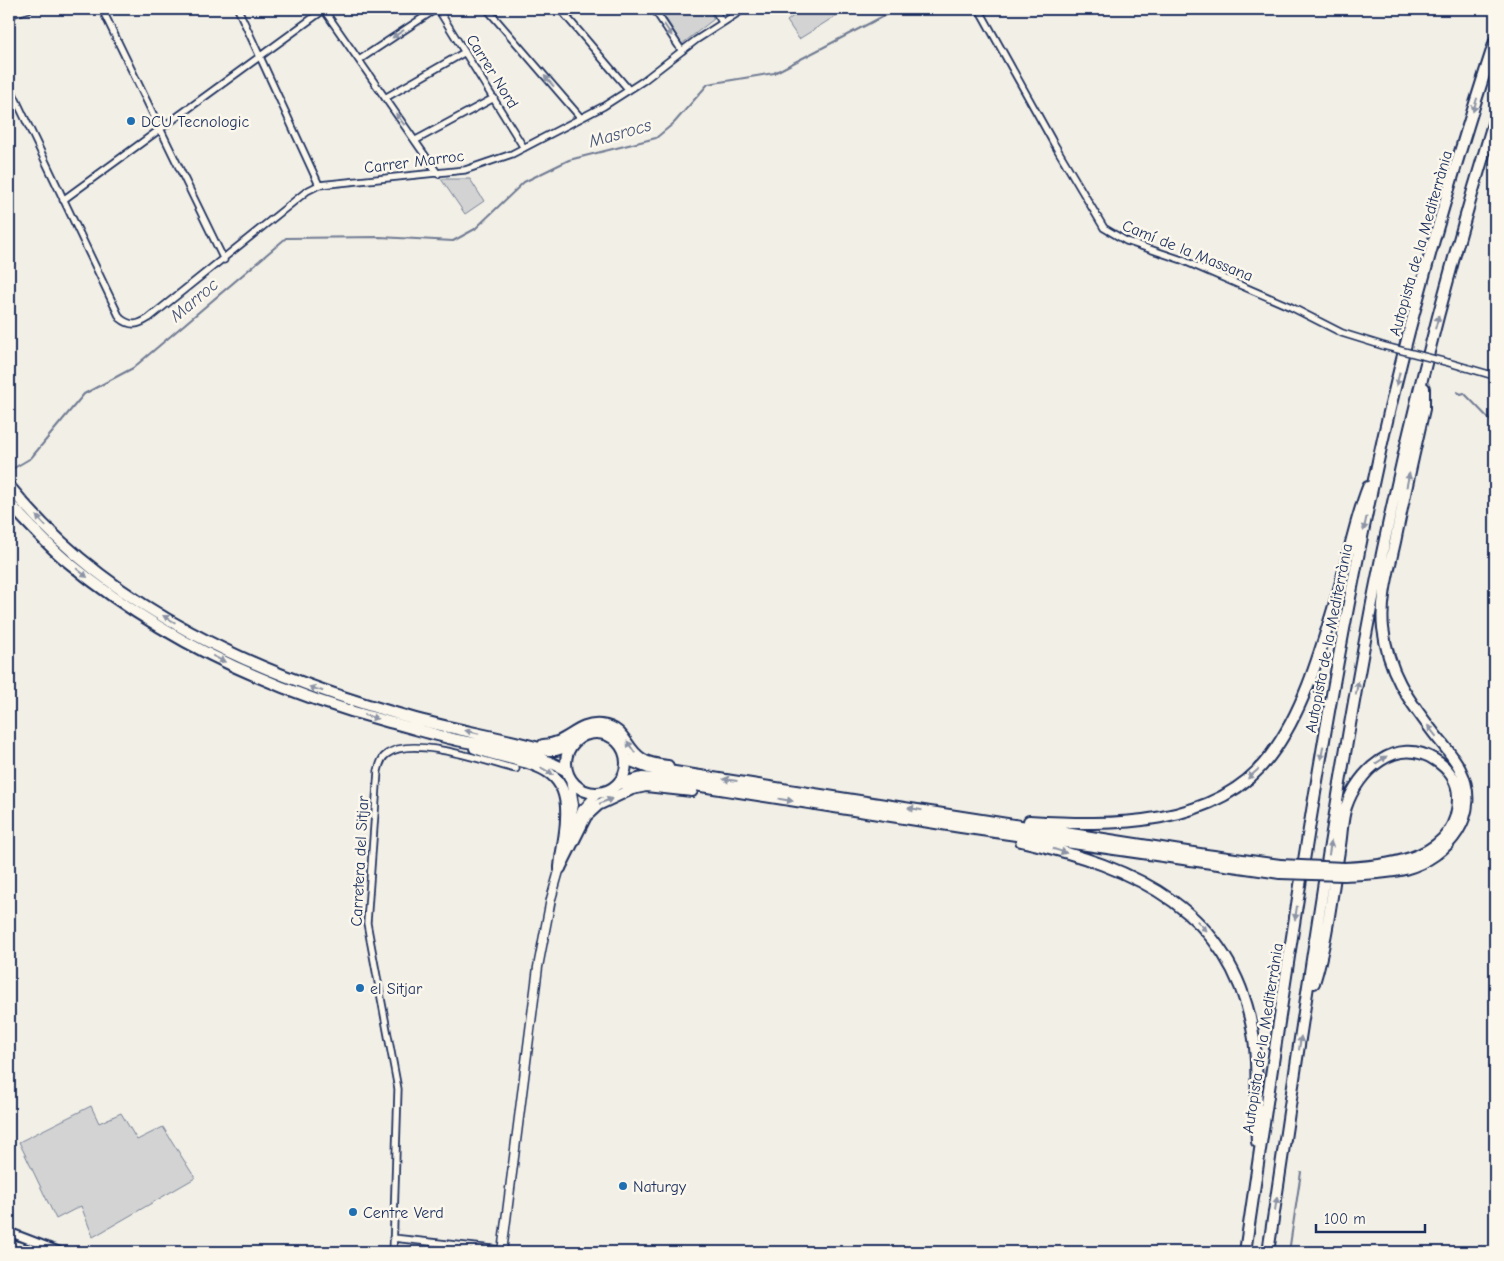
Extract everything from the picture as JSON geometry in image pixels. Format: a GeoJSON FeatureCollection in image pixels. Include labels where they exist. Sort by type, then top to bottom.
{"type":"FeatureCollection","features":[{"type":"Feature","properties":{"kind":"highway","name":"Autopista de la Mediterrània"},"geometry":{"type":"LineString","coordinates":[[1245,1252],[1309,827],[1333,687],[1379,460],[1434,244],[1495,42]]}},
{"type":"Feature","properties":{"kind":"highway"},"geometry":{"type":"LineString","coordinates":[[1268,1252],[1340,782],[1371,610],[1402,459],[1446,287],[1495,118]]}},
{"type":"Feature","properties":{"kind":"highway"},"geometry":{"type":"LineString","coordinates":[[618,784],[642,778],[657,779],[961,827],[1280,869],[1344,871],[1405,869],[1433,857],[1450,843],[1458,833],[1467,808],[1468,796],[1460,770],[1402,691],[1389,657],[1383,625],[1390,564],[1424,408],[1425,369]]}},
{"type":"Feature","properties":{"kind":"highway"},"geometry":{"type":"LineString","coordinates":[[963,816],[1078,823],[1134,821],[1170,815],[1199,806],[1225,794],[1246,781],[1261,767],[1277,747],[1303,695],[1339,586],[1357,513],[1379,460]]}},
{"type":"Feature","properties":{"kind":"highway"},"geometry":{"type":"LineString","coordinates":[[9,503],[40,536],[95,583],[135,612],[195,647],[269,682],[364,715],[451,739],[546,759],[569,775],[582,790],[598,793],[611,790],[618,784],[626,768],[626,759],[617,742],[603,734],[588,734],[572,745],[562,749],[546,750],[411,718],[354,701],[308,686],[239,658],[140,602],[100,574],[46,527],[11,488]]}},
{"type":"Feature","properties":{"kind":"highway"},"geometry":{"type":"LineString","coordinates":[[520,743],[550,745],[561,741],[582,727],[604,725],[621,733],[643,760],[671,766],[689,774]]}},
{"type":"Feature","properties":{"kind":"highway"},"geometry":{"type":"LineString","coordinates":[[451,739],[489,754],[544,768],[560,782],[565,792],[567,806],[560,868]]}},
{"type":"Feature","properties":{"kind":"highway"},"geometry":{"type":"LineString","coordinates":[[569,775],[566,757],[572,745]]}},
{"type":"Feature","properties":{"kind":"highway"},"geometry":{"type":"LineString","coordinates":[[1303,1017],[1323,955],[1345,808],[1358,784],[1376,763],[1399,751],[1421,753],[1447,770],[1458,789],[1458,811],[1454,823],[1439,843],[1417,856],[1402,861],[1344,871]]}},
{"type":"Feature","properties":{"kind":"highway"},"geometry":{"type":"LineString","coordinates":[[626,759],[649,768],[963,816],[1280,869]]}},
{"type":"Feature","properties":{"kind":"highway"},"geometry":{"type":"LineString","coordinates":[[560,868],[590,811],[626,791],[646,786],[717,794],[738,792]]}},
{"type":"Feature","properties":{"kind":"highway"},"geometry":{"type":"LineString","coordinates":[[961,827],[1044,846],[1104,865],[1131,877],[1156,890],[1178,905],[1206,929],[1222,951],[1246,1000],[1255,1042],[1257,1153],[1245,1252]]}},
{"type":"Feature","properties":{"kind":"main road"},"geometry":{"type":"LineString","coordinates":[[502,1251],[538,967],[547,918],[574,805],[569,775]]}},
{"type":"Feature","properties":{"kind":"main road"},"geometry":{"type":"LineString","coordinates":[[560,868],[579,815],[587,803],[598,793]]}},
{"type":"Feature","properties":{"kind":"street"},"geometry":{"type":"LineString","coordinates":[[9,15],[29,9]]}},
{"type":"Feature","properties":{"kind":"street"},"geometry":{"type":"LineString","coordinates":[[102,9],[224,260]]}},
{"type":"Feature","properties":{"kind":"street"},"geometry":{"type":"LineString","coordinates":[[238,9],[319,185]]}},
{"type":"Feature","properties":{"kind":"street"},"geometry":{"type":"LineString","coordinates":[[9,85],[63,200],[324,9],[438,174]]}},
{"type":"Feature","properties":{"kind":"street"},"geometry":{"type":"LineString","coordinates":[[359,60],[437,9]]}},
{"type":"Feature","properties":{"kind":"street","name":"Carrer Nord"},"geometry":{"type":"LineString","coordinates":[[437,9],[524,148]]}},
{"type":"Feature","properties":{"kind":"street"},"geometry":{"type":"LineString","coordinates":[[487,9],[581,118]]}},
{"type":"Feature","properties":{"kind":"street"},"geometry":{"type":"LineString","coordinates":[[560,9],[629,90]]}},
{"type":"Feature","properties":{"kind":"street"},"geometry":{"type":"LineString","coordinates":[[566,16],[579,9]]}},
{"type":"Feature","properties":{"kind":"street"},"geometry":{"type":"LineString","coordinates":[[654,9],[682,51]]}},
{"type":"Feature","properties":{"kind":"street"},"geometry":{"type":"LineString","coordinates":[[714,9],[722,22]]}},
{"type":"Feature","properties":{"kind":"street","name":"Carrer Marroc"},"geometry":{"type":"LineString","coordinates":[[63,200],[120,318],[127,324],[139,324],[224,260],[307,191],[319,185],[438,174],[484,164],[524,148],[629,90],[722,22],[744,9]]}},
{"type":"Feature","properties":{"kind":"street","name":"Camí de la Massana"},"geometry":{"type":"LineString","coordinates":[[979,9],[1053,142],[1104,228],[1126,241],[1182,260],[1291,307],[1342,333],[1495,376]]}},
{"type":"Feature","properties":{"kind":"street"},"geometry":{"type":"LineString","coordinates":[[385,98],[465,52]]}},
{"type":"Feature","properties":{"kind":"street"},"geometry":{"type":"LineString","coordinates":[[416,140],[494,98]]}},
{"type":"Feature","properties":{"kind":"street","name":"Carretera del Sitjar"},"geometry":{"type":"LineString","coordinates":[[393,1252],[398,1089],[367,923],[378,771],[382,758],[389,752],[414,746],[438,749],[516,769]]}},
{"type":"Feature","properties":{"kind":"street"},"geometry":{"type":"LineString","coordinates":[[9,1232],[61,1252]]}},
{"type":"Feature","properties":{"kind":"street"},"geometry":{"type":"LineString","coordinates":[[393,1238],[502,1251]]}},
{"type":"Feature","properties":{"kind":"street"},"geometry":{"type":"LineString","coordinates":[[9,1243],[39,1252]]}},
{"type":"Feature","properties":{"kind":"shaded area"},"geometry":{"type":"Polygon","coordinates":[[[660,9],[708,9],[714,19],[682,44],[660,9]]]}},
{"type":"Feature","properties":{"kind":"shaded area"},"geometry":{"type":"Polygon","coordinates":[[[802,9],[845,10],[799,39],[787,21],[802,9]]]}},
{"type":"Feature","properties":{"kind":"shaded area"},"geometry":{"type":"Polygon","coordinates":[[[441,179],[470,179],[484,201],[465,214],[441,179]]]}},
{"type":"Feature","properties":{"kind":"shaded area"},"geometry":{"type":"Polygon","coordinates":[[[91,1106],[99,1123],[121,1113],[137,1140],[163,1127],[195,1178],[93,1237],[81,1206],[56,1219],[19,1142],[91,1106]]]}},
{"type":"Feature","properties":{"kind":"waterway","name":"Masrocs"},"geometry":{"type":"LineString","coordinates":[[9,471],[31,458],[84,394],[133,368],[286,238],[380,237],[453,241],[475,229],[524,182],[569,160],[656,138],[674,123],[708,84],[774,73],[897,9]]}},
{"type":"Feature","properties":{"kind":"waterway"},"geometry":{"type":"LineString","coordinates":[[1457,392],[1464,393],[1495,425]]}},
{"type":"Feature","properties":{"kind":"waterway"},"geometry":{"type":"LineString","coordinates":[[1289,1252],[1301,1172]]}},
{"type":"Feature","properties":{"kind":"place","name":"DCU Tecnologic"},"geometry":{"type":"Point","coordinates":[131,121]}},
{"type":"Feature","properties":{"kind":"place","name":"el Sitjar"},"geometry":{"type":"Point","coordinates":[360,988]}},
{"type":"Feature","properties":{"kind":"place","name":"Naturgy"},"geometry":{"type":"Point","coordinates":[623,1186]}},
{"type":"Feature","properties":{"kind":"place","name":"Centre Verd"},"geometry":{"type":"Point","coordinates":[353,1212]}},
{"type":"Feature","properties":{"kind":"water label","name":"Marroc"},"geometry":{"type":"Point","coordinates":[194,300]}}]}
